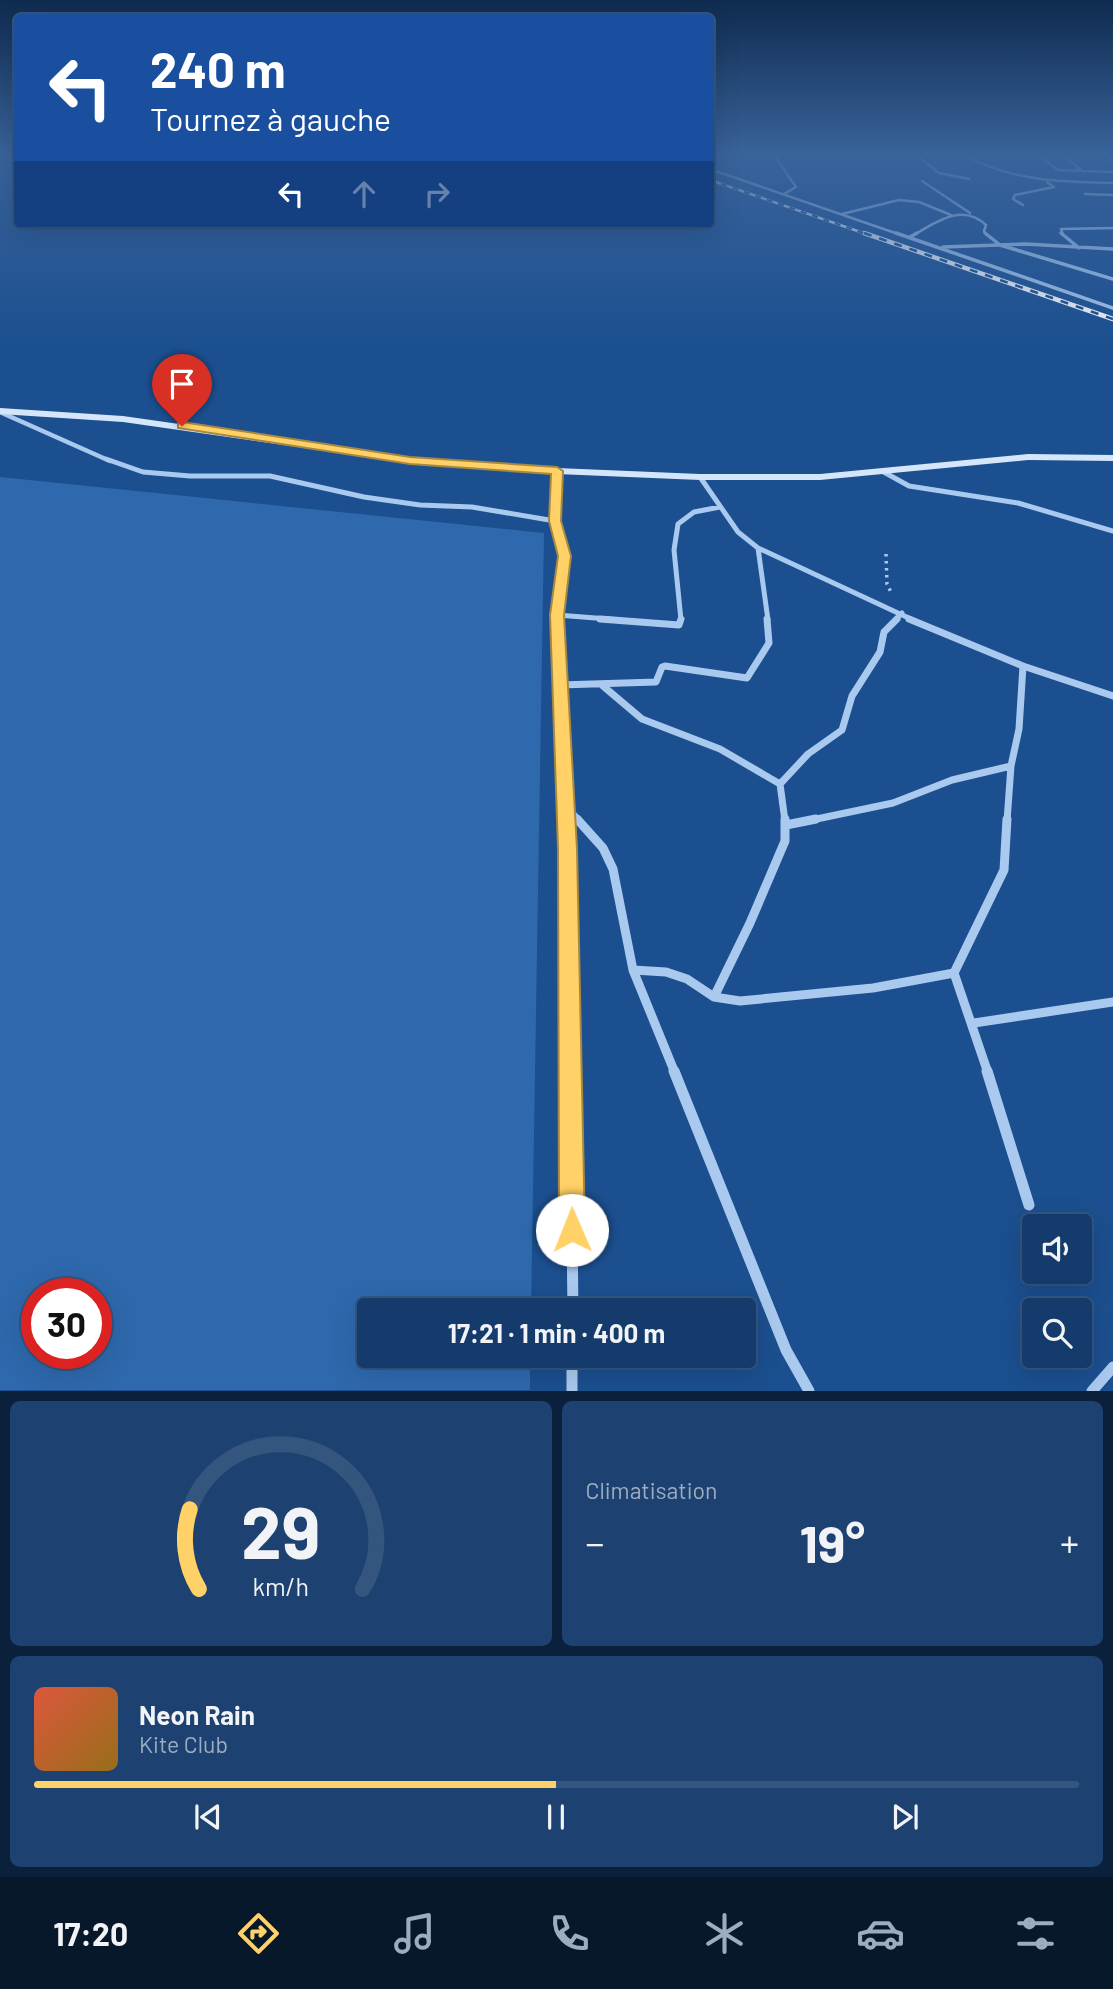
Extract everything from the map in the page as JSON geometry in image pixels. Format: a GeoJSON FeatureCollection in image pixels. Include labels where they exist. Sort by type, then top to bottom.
{"type":"FeatureCollection","features":[{"type":"Feature","properties":{"kind":"street"},"geometry":{"type":"LineString","coordinates":[[856,219],[1113,308]]}},
{"type":"Feature","properties":{"kind":"street"},"geometry":{"type":"LineString","coordinates":[[910,237],[944,219]]}},
{"type":"Feature","properties":{"kind":"street"},"geometry":{"type":"LineString","coordinates":[[979,219],[986,225],[984,231],[990,239],[1000,245],[1113,279]]}},
{"type":"Feature","properties":{"kind":"street"},"geometry":{"type":"LineString","coordinates":[[1080,248],[1060,232],[1061,229],[1113,228]]}},
{"type":"Feature","properties":{"kind":"street"},"geometry":{"type":"LineString","coordinates":[[938,247],[1037,244],[1113,249]]}},
{"type":"Feature","properties":{"kind":"street"},"geometry":{"type":"LineString","coordinates":[[0,412],[135,420],[410,460],[557,471],[701,477],[820,477],[1028,457],[1113,458]]}},
{"type":"Feature","properties":{"kind":"street"},"geometry":{"type":"LineString","coordinates":[[0,412],[112,462],[142,472],[190,476],[270,476],[364,498],[420,505],[472,507],[555,521]]}},
{"type":"Feature","properties":{"kind":"street"},"geometry":{"type":"LineString","coordinates":[[557,471],[555,521],[565,556],[557,615],[566,807],[573,1298]]}},
{"type":"Feature","properties":{"kind":"street"},"geometry":{"type":"LineString","coordinates":[[882,471],[909,486],[1018,503],[1113,531]]}},
{"type":"Feature","properties":{"kind":"street"},"geometry":{"type":"LineString","coordinates":[[701,477],[738,532],[758,548],[951,638],[1113,696]]}},
{"type":"Feature","properties":{"kind":"street"},"geometry":{"type":"LineString","coordinates":[[557,615],[679,625],[681,623],[674,550],[678,524],[694,512],[720,507]]}},
{"type":"Feature","properties":{"kind":"street"},"geometry":{"type":"LineString","coordinates":[[560,685],[603,686],[656,682],[662,667],[665,666],[747,678],[760,654],[768,647],[770,639],[758,548]]}},
{"type":"Feature","properties":{"kind":"street"},"geometry":{"type":"LineString","coordinates":[[715,997],[785,841],[786,825],[780,784],[798,761],[816,745],[842,730],[852,696],[880,652],[884,632],[902,613]]}},
{"type":"Feature","properties":{"kind":"street"},"geometry":{"type":"LineString","coordinates":[[1023,666],[1019,691],[1021,725],[1011,766],[1004,870],[954,973],[974,1023],[1008,1147],[1028,1205]]}},
{"type":"Feature","properties":{"kind":"street"},"geometry":{"type":"LineString","coordinates":[[603,686],[642,719],[720,749],[780,784]]}},
{"type":"Feature","properties":{"kind":"street"},"geometry":{"type":"LineString","coordinates":[[786,825],[892,803],[952,780],[1011,766]]}},
{"type":"Feature","properties":{"kind":"street"},"geometry":{"type":"LineString","coordinates":[[566,807],[603,848],[613,869],[633,970],[786,1350],[809,1391]]}},
{"type":"Feature","properties":{"kind":"street"},"geometry":{"type":"LineString","coordinates":[[633,970],[666,972],[687,979],[715,997],[740,1001],[873,988],[954,973]]}},
{"type":"Feature","properties":{"kind":"street"},"geometry":{"type":"LineString","coordinates":[[974,1023],[1113,1002]]}},
{"type":"Feature","properties":{"kind":"street"},"geometry":{"type":"LineString","coordinates":[[1092,1391],[1113,1367]]}},
{"type":"Feature","properties":{"kind":"street"},"geometry":{"type":"LineString","coordinates":[[572,1368],[572,1391]]}},
{"type":"Feature","properties":{"kind":"path"},"geometry":{"type":"LineString","coordinates":[[886,554],[887,584],[902,613]]}},
{"type":"Feature","properties":{"kind":"shaded area"},"geometry":{"type":"Polygon","coordinates":[[[0,477],[544,533],[531,1298],[357,1298],[357,1368],[530,1368],[530,1390],[0,1390],[0,477]]]}},
{"type":"Feature","properties":{"kind":"railway"},"geometry":{"type":"LineString","coordinates":[[822,219],[869,235]]}},
{"type":"Feature","properties":{"kind":"railway"},"geometry":{"type":"LineString","coordinates":[[864,233],[1113,319]]}},
{"type":"Feature","properties":{"kind":"route"},"geometry":{"type":"LineString","coordinates":[[182,426],[410,460],[557,471],[555,521],[565,556],[557,615],[568,849],[572,1230]]}}]}
